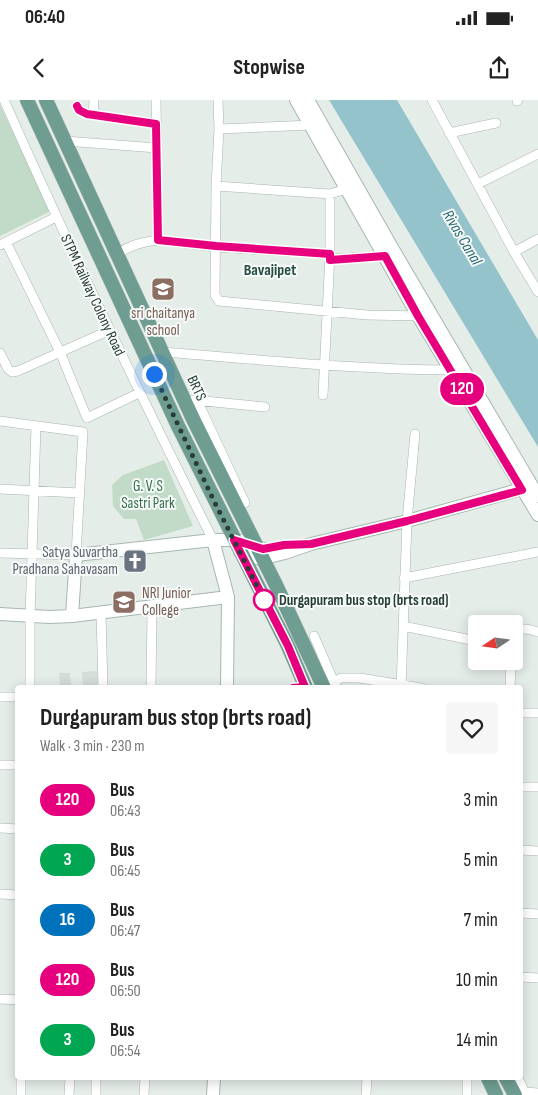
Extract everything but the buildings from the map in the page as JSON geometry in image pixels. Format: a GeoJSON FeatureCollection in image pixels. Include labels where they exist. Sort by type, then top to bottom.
{"type":"FeatureCollection","features":[{"type":"Feature","properties":{"kind":"main road"},"geometry":{"type":"LineString","coordinates":[[27,100],[174,417],[288,646],[300,685]]}},
{"type":"Feature","properties":{"kind":"main road","name":"BRTS"},"geometry":{"type":"LineString","coordinates":[[46,100],[162,352],[190,399],[260,553],[331,685]]}},
{"type":"Feature","properties":{"kind":"main road"},"geometry":{"type":"LineString","coordinates":[[489,1080],[496,1095]]}},
{"type":"Feature","properties":{"kind":"main road"},"geometry":{"type":"LineString","coordinates":[[508,1080],[522,1094]]}},
{"type":"Feature","properties":{"kind":"street","name":"STPM Railway Colony Road"},"geometry":{"type":"LineString","coordinates":[[4,100],[56,217],[139,393],[213,540]]}},
{"type":"Feature","properties":{"kind":"street"},"geometry":{"type":"LineString","coordinates":[[93,115],[94,100]]}},
{"type":"Feature","properties":{"kind":"street"},"geometry":{"type":"LineString","coordinates":[[156,100],[158,240]]}},
{"type":"Feature","properties":{"kind":"street"},"geometry":{"type":"LineString","coordinates":[[218,100],[215,295],[219,301],[328,312],[432,315]]}},
{"type":"Feature","properties":{"kind":"street"},"geometry":{"type":"LineString","coordinates":[[296,100],[450,370],[530,490]]}},
{"type":"Feature","properties":{"kind":"street"},"geometry":{"type":"LineString","coordinates":[[308,100],[530,490],[538,515]]}},
{"type":"Feature","properties":{"kind":"street"},"geometry":{"type":"LineString","coordinates":[[432,100],[514,252],[538,292]]}},
{"type":"Feature","properties":{"kind":"street"},"geometry":{"type":"LineString","coordinates":[[77,106],[82,113],[156,124]]}},
{"type":"Feature","properties":{"kind":"street"},"geometry":{"type":"LineString","coordinates":[[449,133],[496,123]]}},
{"type":"Feature","properties":{"kind":"street"},"geometry":{"type":"LineString","coordinates":[[219,129],[311,124]]}},
{"type":"Feature","properties":{"kind":"street"},"geometry":{"type":"LineString","coordinates":[[65,141],[157,148]]}},
{"type":"Feature","properties":{"kind":"street"},"geometry":{"type":"LineString","coordinates":[[478,184],[538,154]]}},
{"type":"Feature","properties":{"kind":"street"},"geometry":{"type":"LineString","coordinates":[[216,186],[330,194],[346,190]]}},
{"type":"Feature","properties":{"kind":"street"},"geometry":{"type":"LineString","coordinates":[[323,395],[330,256],[330,194]]}},
{"type":"Feature","properties":{"kind":"street"},"geometry":{"type":"LineString","coordinates":[[56,217],[3,244],[60,352],[87,418],[139,393]]}},
{"type":"Feature","properties":{"kind":"street"},"geometry":{"type":"LineString","coordinates":[[514,252],[538,239]]}},
{"type":"Feature","properties":{"kind":"street"},"geometry":{"type":"LineString","coordinates":[[117,254],[129,246],[140,242],[158,240],[330,256],[385,256]]}},
{"type":"Feature","properties":{"kind":"street"},"geometry":{"type":"LineString","coordinates":[[0,353],[8,369],[12,372],[18,371],[110,330]]}},
{"type":"Feature","properties":{"kind":"street"},"geometry":{"type":"LineString","coordinates":[[162,352],[324,364],[450,370]]}},
{"type":"Feature","properties":{"kind":"street"},"geometry":{"type":"LineString","coordinates":[[190,399],[265,407]]}},
{"type":"Feature","properties":{"kind":"street"},"geometry":{"type":"LineString","coordinates":[[190,399],[245,503]]}},
{"type":"Feature","properties":{"kind":"street"},"geometry":{"type":"LineString","coordinates":[[0,421],[83,432],[72,616]]}},
{"type":"Feature","properties":{"kind":"street"},"geometry":{"type":"LineString","coordinates":[[30,685],[30,616],[36,427]]}},
{"type":"Feature","properties":{"kind":"street"},"geometry":{"type":"LineString","coordinates":[[333,685],[341,678],[347,677],[400,685],[407,521],[415,434]]}},
{"type":"Feature","properties":{"kind":"street"},"geometry":{"type":"LineString","coordinates":[[0,488],[79,493]]}},
{"type":"Feature","properties":{"kind":"street"},"geometry":{"type":"LineString","coordinates":[[0,553],[76,555],[213,540],[237,546],[254,558],[266,549],[284,545],[311,544],[530,490]]}},
{"type":"Feature","properties":{"kind":"street"},"geometry":{"type":"LineString","coordinates":[[213,540],[228,597],[226,685]]}},
{"type":"Feature","properties":{"kind":"street"},"geometry":{"type":"LineString","coordinates":[[404,578],[538,552]]}},
{"type":"Feature","properties":{"kind":"street"},"geometry":{"type":"LineString","coordinates":[[0,614],[72,616],[152,608],[228,597]]}},
{"type":"Feature","properties":{"kind":"street"},"geometry":{"type":"LineString","coordinates":[[151,685],[152,608]]}},
{"type":"Feature","properties":{"kind":"street"},"geometry":{"type":"LineString","coordinates":[[101,613],[103,685]]}},
{"type":"Feature","properties":{"kind":"street"},"geometry":{"type":"LineString","coordinates":[[403,626],[468,638]]}},
{"type":"Feature","properties":{"kind":"street"},"geometry":{"type":"LineString","coordinates":[[523,628],[538,632]]}},
{"type":"Feature","properties":{"kind":"street"},"geometry":{"type":"LineString","coordinates":[[314,636],[332,685]]}},
{"type":"Feature","properties":{"kind":"street"},"geometry":{"type":"LineString","coordinates":[[510,685],[511,670]]}},
{"type":"Feature","properties":{"kind":"street"},"geometry":{"type":"LineString","coordinates":[[0,697],[15,698]]}},
{"type":"Feature","properties":{"kind":"street"},"geometry":{"type":"LineString","coordinates":[[523,712],[538,713]]}},
{"type":"Feature","properties":{"kind":"street"},"geometry":{"type":"LineString","coordinates":[[0,765],[15,766]]}},
{"type":"Feature","properties":{"kind":"street"},"geometry":{"type":"LineString","coordinates":[[523,786],[538,787]]}},
{"type":"Feature","properties":{"kind":"street"},"geometry":{"type":"LineString","coordinates":[[0,828],[15,829]]}},
{"type":"Feature","properties":{"kind":"street"},"geometry":{"type":"LineString","coordinates":[[523,850],[538,851]]}},
{"type":"Feature","properties":{"kind":"street"},"geometry":{"type":"LineString","coordinates":[[0,894],[15,895]]}},
{"type":"Feature","properties":{"kind":"street"},"geometry":{"type":"LineString","coordinates":[[523,913],[538,914]]}},
{"type":"Feature","properties":{"kind":"street"},"geometry":{"type":"LineString","coordinates":[[523,977],[538,978]]}},
{"type":"Feature","properties":{"kind":"street"},"geometry":{"type":"LineString","coordinates":[[0,999],[15,1000]]}},
{"type":"Feature","properties":{"kind":"street"},"geometry":{"type":"LineString","coordinates":[[20,1095],[21,1080]]}},
{"type":"Feature","properties":{"kind":"street"},"geometry":{"type":"LineString","coordinates":[[69,1095],[70,1080]]}},
{"type":"Feature","properties":{"kind":"street"},"geometry":{"type":"LineString","coordinates":[[96,1080],[96,1095]]}},
{"type":"Feature","properties":{"kind":"street"},"geometry":{"type":"LineString","coordinates":[[145,1080],[144,1095],[149,1095]]}},
{"type":"Feature","properties":{"kind":"street"},"geometry":{"type":"LineString","coordinates":[[213,1095],[214,1080]]}},
{"type":"Feature","properties":{"kind":"street"},"geometry":{"type":"LineString","coordinates":[[366,1095],[367,1080]]}},
{"type":"Feature","properties":{"kind":"street"},"geometry":{"type":"LineString","coordinates":[[467,1095],[468,1080]]}},
{"type":"Feature","properties":{"kind":"street"},"geometry":{"type":"LineString","coordinates":[[518,1080],[522,1094],[538,1093]]}},
{"type":"Feature","properties":{"kind":"shaded area"},"geometry":{"type":"Polygon","coordinates":[[[97,671],[98,685],[83,685],[82,672],[97,671]]]}},
{"type":"Feature","properties":{"kind":"shaded area"},"geometry":{"type":"Polygon","coordinates":[[[59,673],[70,673],[71,685],[60,685],[59,673]]]}},
{"type":"Feature","properties":{"kind":"green space"},"geometry":{"type":"Polygon","coordinates":[[[0,105],[51,211],[0,236],[0,105]]]}},
{"type":"Feature","properties":{"kind":"green space","name":"G. V. S Sastri Park"},"geometry":{"type":"Polygon","coordinates":[[[164,460],[193,526],[144,540],[136,519],[124,519],[113,506],[112,485],[123,475],[164,460]]]}},
{"type":"Feature","properties":{"kind":"water","name":"Rivas Canal"},"geometry":{"type":"Polygon","coordinates":[[[329,100],[397,100],[538,340],[538,447],[329,100]]]}},
{"type":"Feature","properties":{"kind":"bus line","name":"120"},"geometry":{"type":"LineString","coordinates":[[77,106],[82,113],[156,124],[158,240],[330,254],[330,260],[385,256],[418,316],[522,490],[407,521],[311,544],[284,545],[263,549],[234,540],[288,646],[304,685]]}},
{"type":"Feature","properties":{"kind":"place","name":"sri chaitanya school"},"geometry":{"type":"Point","coordinates":[163,289]}},
{"type":"Feature","properties":{"kind":"place","name":"Satya Suvartha Pradhana Sahavasam"},"geometry":{"type":"Point","coordinates":[135,561]}},
{"type":"Feature","properties":{"kind":"place","name":"Durgapuram bus stop (brts road)"},"geometry":{"type":"Point","coordinates":[264,600]}},
{"type":"Feature","properties":{"kind":"place","name":"NRI Junior College"},"geometry":{"type":"Point","coordinates":[124,602]}},
{"type":"Feature","properties":{"kind":"district","name":"Bavajipet"},"geometry":{"type":"Point","coordinates":[270,269]}},
{"type":"Feature","properties":{"kind":"route"},"geometry":{"type":"LineString","coordinates":[[154,374],[214,501],[264,600]]}}]}
